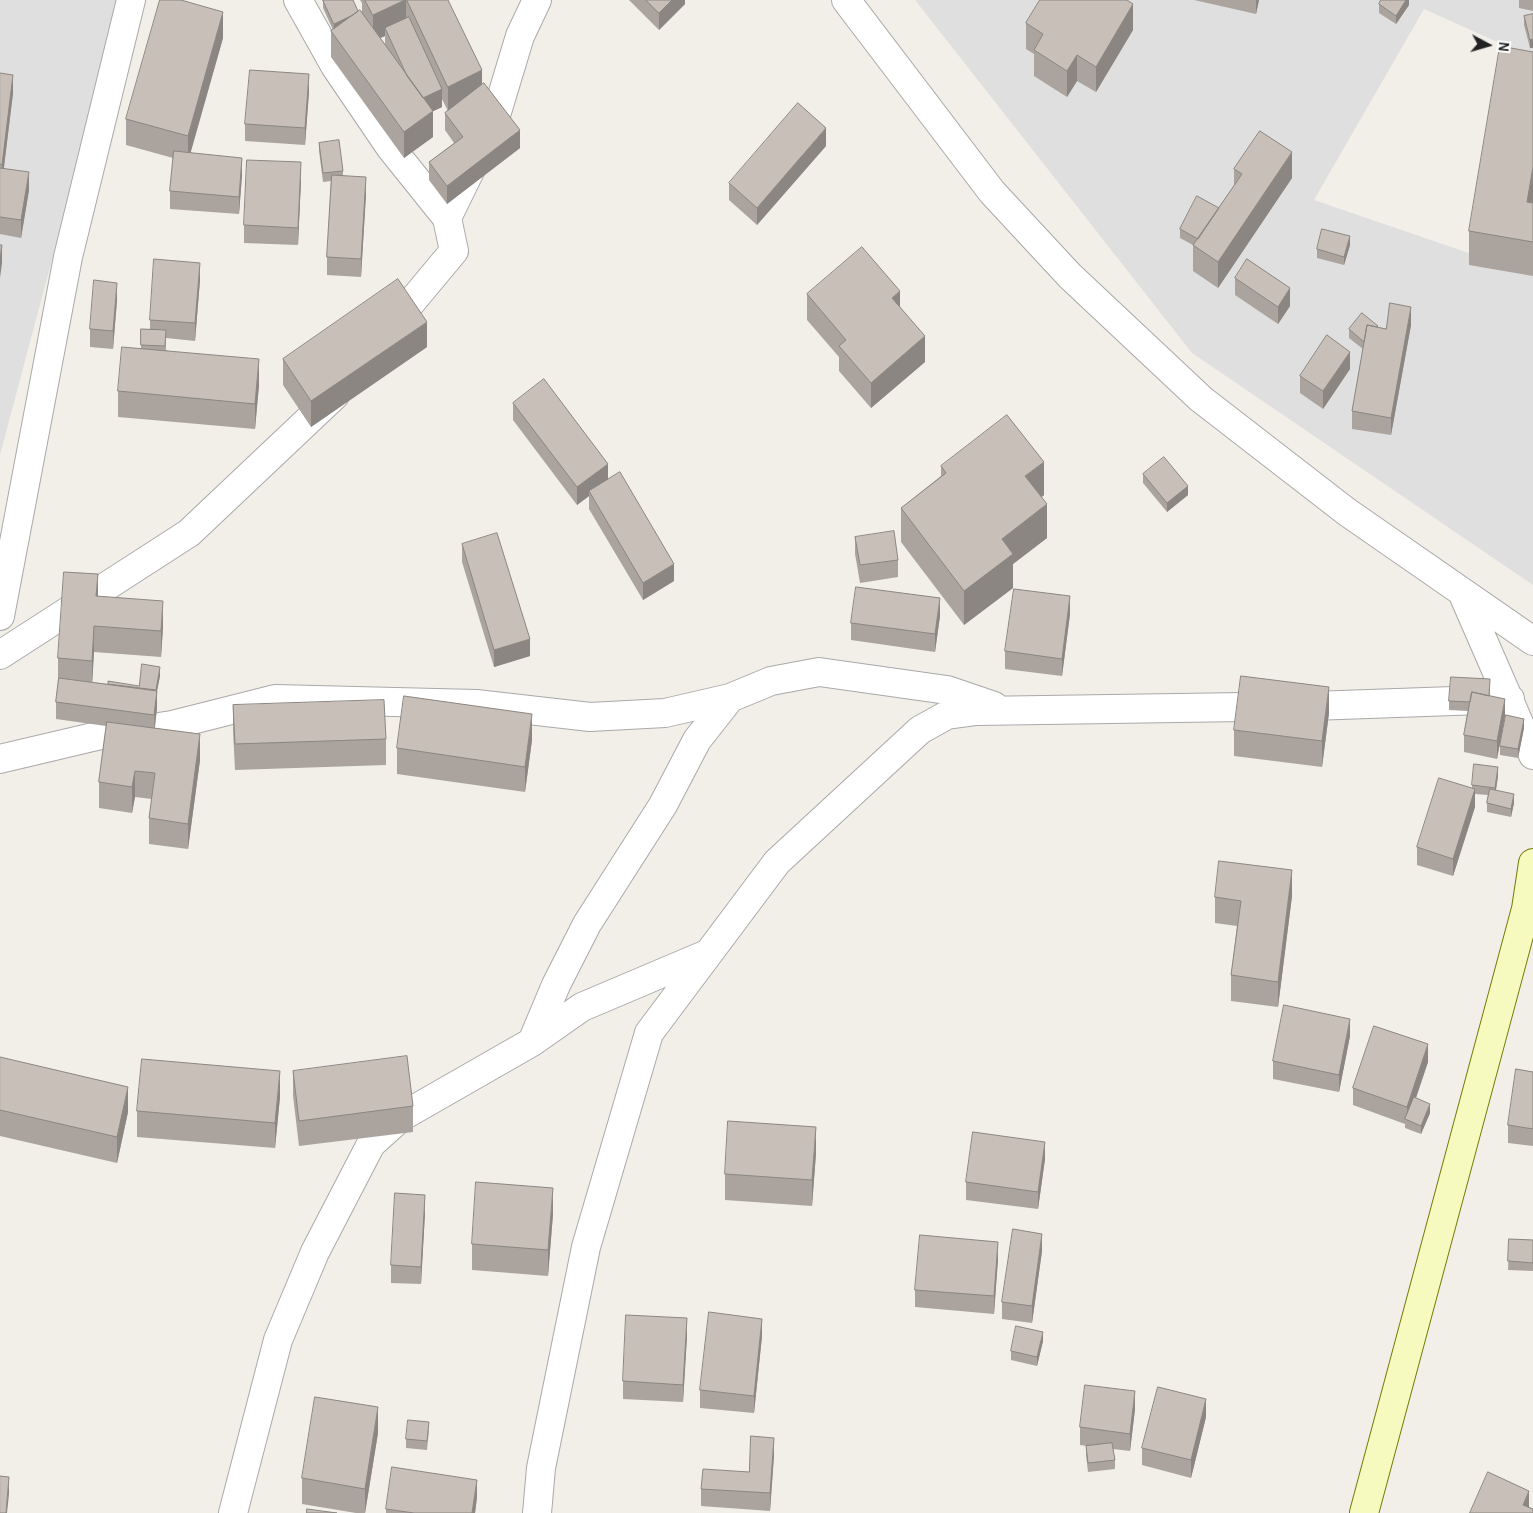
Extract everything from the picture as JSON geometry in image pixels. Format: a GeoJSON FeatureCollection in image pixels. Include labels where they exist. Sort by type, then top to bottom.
{"type":"FeatureCollection","features":[{"type":"Feature","properties":{"kind":"street"},"geometry":{"type":"LineString","coordinates":[[0,616],[68,257],[131,0]]}},
{"type":"Feature","properties":{"kind":"street"},"geometry":{"type":"LineString","coordinates":[[298,0],[335,66],[390,147],[447,218],[454,251],[375,346]]}},
{"type":"Feature","properties":{"kind":"street"},"geometry":{"type":"LineString","coordinates":[[447,218],[494,122],[520,36],[537,0]]}},
{"type":"Feature","properties":{"kind":"street"},"geometry":{"type":"LineString","coordinates":[[846,0],[992,192],[1070,276],[1201,398],[1347,512],[1533,641]]}},
{"type":"Feature","properties":{"kind":"street"},"geometry":{"type":"LineString","coordinates":[[0,656],[189,533],[332,398],[350,376]]}},
{"type":"Feature","properties":{"kind":"street"},"geometry":{"type":"LineString","coordinates":[[1462,592],[1533,755]]}},
{"type":"Feature","properties":{"kind":"street"},"geometry":{"type":"LineString","coordinates":[[0,758],[97,736],[172,726],[275,700],[476,704],[590,717],[665,713],[730,698],[770,681],[819,672],[947,690],[1007,711]]}},
{"type":"Feature","properties":{"kind":"street"},"geometry":{"type":"LineString","coordinates":[[532,1042],[556,986],[587,924],[663,805],[698,740],[730,698]]}},
{"type":"Feature","properties":{"kind":"street"},"geometry":{"type":"LineString","coordinates":[[537,1513],[541,1468],[586,1247],[649,1033],[777,862],[920,730],[947,715],[976,711],[1312,706],[1510,699]]}},
{"type":"Feature","properties":{"kind":"street"},"geometry":{"type":"LineString","coordinates":[[1364,1513],[1526,909],[1533,863]]}},
{"type":"Feature","properties":{"kind":"street"},"geometry":{"type":"LineString","coordinates":[[233,1513],[278,1340],[315,1252],[371,1144],[402,1116],[532,1042],[582,1007],[709,953]]}},
{"type":"Feature","properties":{"kind":"shaded area"},"geometry":{"type":"Polygon","coordinates":[[[0,0],[121,0],[0,455],[0,0]]]}},
{"type":"Feature","properties":{"kind":"shaded area"},"geometry":{"type":"Polygon","coordinates":[[[915,0],[1533,0],[1533,58],[1424,9],[1314,200],[1533,275],[1533,585],[1192,353],[915,0]]]}},
{"type":"Feature","properties":{"kind":"building"},"geometry":{"type":"Polygon","coordinates":[[[160,0],[181,0],[223,12],[188,136],[126,119],[160,0]]]}},
{"type":"Feature","properties":{"kind":"building"},"geometry":{"type":"Polygon","coordinates":[[[323,0],[353,0],[358,11],[334,24],[323,0]]]}},
{"type":"Feature","properties":{"kind":"building"},"geometry":{"type":"Polygon","coordinates":[[[365,0],[405,0],[373,15],[365,0]]]}},
{"type":"Feature","properties":{"kind":"building"},"geometry":{"type":"Polygon","coordinates":[[[407,0],[448,0],[482,70],[448,87],[407,0]]]}},
{"type":"Feature","properties":{"kind":"building"},"geometry":{"type":"Polygon","coordinates":[[[646,0],[672,0],[659,13],[646,0]]]}},
{"type":"Feature","properties":{"kind":"building"},"geometry":{"type":"Polygon","coordinates":[[[1040,0],[1127,0],[1133,4],[1096,67],[1077,55],[1067,71],[1034,50],[1043,34],[1026,23],[1040,0]]]}},
{"type":"Feature","properties":{"kind":"building"},"geometry":{"type":"Polygon","coordinates":[[[1381,0],[1406,0],[1396,16],[1379,4],[1381,0]]]}},
{"type":"Feature","properties":{"kind":"building"},"geometry":{"type":"Polygon","coordinates":[[[360,10],[433,111],[404,132],[331,31],[360,10]]]}},
{"type":"Feature","properties":{"kind":"building"},"geometry":{"type":"Polygon","coordinates":[[[1533,14],[1533,39],[1530,40],[1524,16],[1533,14]]]}},
{"type":"Feature","properties":{"kind":"building"},"geometry":{"type":"Polygon","coordinates":[[[409,17],[442,89],[423,98],[407,76],[385,28],[409,17]]]}},
{"type":"Feature","properties":{"kind":"building"},"geometry":{"type":"Polygon","coordinates":[[[1500,46],[1533,52],[1533,167],[1527,202],[1533,203],[1533,242],[1469,231],[1500,46]]]}},
{"type":"Feature","properties":{"kind":"building"},"geometry":{"type":"Polygon","coordinates":[[[250,70],[309,74],[305,128],[245,124],[250,70]]]}},
{"type":"Feature","properties":{"kind":"building"},"geometry":{"type":"Polygon","coordinates":[[[0,73],[13,75],[2,165],[0,164],[0,73]]]}},
{"type":"Feature","properties":{"kind":"building"},"geometry":{"type":"Polygon","coordinates":[[[484,83],[520,130],[447,186],[429,162],[463,137],[445,113],[484,83]]]}},
{"type":"Feature","properties":{"kind":"building"},"geometry":{"type":"Polygon","coordinates":[[[798,103],[826,128],[757,208],[729,183],[798,103]]]}},
{"type":"Feature","properties":{"kind":"building"},"geometry":{"type":"Polygon","coordinates":[[[1260,131],[1292,152],[1218,262],[1193,245],[1242,174],[1234,169],[1260,131]]]}},
{"type":"Feature","properties":{"kind":"building"},"geometry":{"type":"Polygon","coordinates":[[[339,140],[343,171],[323,173],[319,143],[339,140]]]}},
{"type":"Feature","properties":{"kind":"building"},"geometry":{"type":"Polygon","coordinates":[[[174,151],[242,158],[239,197],[170,191],[174,151]]]}},
{"type":"Feature","properties":{"kind":"building"},"geometry":{"type":"Polygon","coordinates":[[[247,160],[301,162],[298,228],[244,225],[247,160]]]}},
{"type":"Feature","properties":{"kind":"building"},"geometry":{"type":"Polygon","coordinates":[[[0,168],[29,172],[21,220],[0,217],[0,168]]]}},
{"type":"Feature","properties":{"kind":"building"},"geometry":{"type":"Polygon","coordinates":[[[332,175],[366,177],[361,259],[327,257],[332,175]]]}},
{"type":"Feature","properties":{"kind":"building"},"geometry":{"type":"Polygon","coordinates":[[[1197,196],[1219,208],[1198,239],[1180,229],[1197,196]]]}},
{"type":"Feature","properties":{"kind":"building"},"geometry":{"type":"Polygon","coordinates":[[[1322,229],[1350,236],[1344,257],[1317,249],[1322,229]]]}},
{"type":"Feature","properties":{"kind":"building"},"geometry":{"type":"Polygon","coordinates":[[[862,247],[900,291],[892,298],[925,336],[871,383],[839,346],[846,340],[807,294],[862,247]]]}},
{"type":"Feature","properties":{"kind":"building"},"geometry":{"type":"Polygon","coordinates":[[[154,259],[200,263],[195,323],[150,320],[154,259]]]}},
{"type":"Feature","properties":{"kind":"building"},"geometry":{"type":"Polygon","coordinates":[[[1247,259],[1290,288],[1278,307],[1235,278],[1247,259]]]}},
{"type":"Feature","properties":{"kind":"building"},"geometry":{"type":"Polygon","coordinates":[[[398,279],[427,322],[311,401],[283,359],[398,279]]]}},
{"type":"Feature","properties":{"kind":"building"},"geometry":{"type":"Polygon","coordinates":[[[94,280],[117,283],[113,331],[90,329],[94,280]]]}},
{"type":"Feature","properties":{"kind":"building"},"geometry":{"type":"Polygon","coordinates":[[[1390,303],[1411,307],[1391,418],[1352,411],[1367,325],[1386,329],[1390,303]]]}},
{"type":"Feature","properties":{"kind":"building"},"geometry":{"type":"Polygon","coordinates":[[[1362,313],[1378,326],[1367,325],[1364,342],[1349,329],[1362,313]]]}},
{"type":"Feature","properties":{"kind":"building"},"geometry":{"type":"Polygon","coordinates":[[[141,329],[166,330],[165,346],[141,345],[141,329]]]}},
{"type":"Feature","properties":{"kind":"building"},"geometry":{"type":"Polygon","coordinates":[[[1327,335],[1350,352],[1323,391],[1300,376],[1327,335]]]}},
{"type":"Feature","properties":{"kind":"building"},"geometry":{"type":"Polygon","coordinates":[[[122,347],[259,359],[255,404],[118,391],[122,347]]]}},
{"type":"Feature","properties":{"kind":"building"},"geometry":{"type":"Polygon","coordinates":[[[544,379],[608,464],[577,487],[513,403],[544,379]]]}},
{"type":"Feature","properties":{"kind":"building"},"geometry":{"type":"Polygon","coordinates":[[[1007,415],[1044,462],[1025,476],[1047,504],[1002,539],[1013,554],[964,591],[901,508],[946,473],[941,466],[1007,415]]]}},
{"type":"Feature","properties":{"kind":"building"},"geometry":{"type":"Polygon","coordinates":[[[1164,457],[1188,486],[1167,503],[1143,474],[1164,457]]]}},
{"type":"Feature","properties":{"kind":"building"},"geometry":{"type":"Polygon","coordinates":[[[620,472],[674,564],[643,583],[589,491],[620,472]]]}},
{"type":"Feature","properties":{"kind":"building"},"geometry":{"type":"Polygon","coordinates":[[[894,531],[898,560],[860,565],[855,537],[894,531]]]}},
{"type":"Feature","properties":{"kind":"building"},"geometry":{"type":"Polygon","coordinates":[[[497,533],[530,639],[494,650],[462,544],[497,533]]]}},
{"type":"Feature","properties":{"kind":"building"},"geometry":{"type":"Polygon","coordinates":[[[64,572],[98,574],[96,596],[163,601],[161,631],[94,626],[92,661],[58,658],[64,572]]]}},
{"type":"Feature","properties":{"kind":"building"},"geometry":{"type":"Polygon","coordinates":[[[856,587],[940,598],[935,634],[851,623],[856,587]]]}},
{"type":"Feature","properties":{"kind":"building"},"geometry":{"type":"Polygon","coordinates":[[[1014,589],[1070,596],[1062,659],[1005,651],[1014,589]]]}},
{"type":"Feature","properties":{"kind":"building"},"geometry":{"type":"Polygon","coordinates":[[[142,664],[160,667],[156,690],[108,684],[108,681],[139,686],[142,664]]]}},
{"type":"Feature","properties":{"kind":"building"},"geometry":{"type":"Polygon","coordinates":[[[1241,676],[1329,687],[1322,741],[1234,730],[1241,676]]]}},
{"type":"Feature","properties":{"kind":"building"},"geometry":{"type":"Polygon","coordinates":[[[1451,677],[1490,679],[1489,696],[1472,692],[1470,702],[1449,701],[1451,677]]]}},
{"type":"Feature","properties":{"kind":"building"},"geometry":{"type":"Polygon","coordinates":[[[59,678],[157,691],[154,715],[56,702],[59,678]]]}},
{"type":"Feature","properties":{"kind":"building"},"geometry":{"type":"Polygon","coordinates":[[[1472,692],[1505,699],[1497,741],[1464,735],[1472,692]]]}},
{"type":"Feature","properties":{"kind":"building"},"geometry":{"type":"Polygon","coordinates":[[[404,696],[532,714],[525,767],[397,748],[404,696]]]}},
{"type":"Feature","properties":{"kind":"building"},"geometry":{"type":"Polygon","coordinates":[[[384,700],[386,739],[235,744],[233,705],[384,700]]]}},
{"type":"Feature","properties":{"kind":"building"},"geometry":{"type":"Polygon","coordinates":[[[1506,715],[1524,719],[1518,749],[1500,746],[1506,715]]]}},
{"type":"Feature","properties":{"kind":"building"},"geometry":{"type":"Polygon","coordinates":[[[107,722],[200,734],[188,824],[149,818],[155,773],[135,771],[132,787],[99,782],[107,722]]]}},
{"type":"Feature","properties":{"kind":"building"},"geometry":{"type":"Polygon","coordinates":[[[1474,764],[1498,767],[1495,788],[1472,785],[1474,764]]]}},
{"type":"Feature","properties":{"kind":"building"},"geometry":{"type":"Polygon","coordinates":[[[1439,778],[1475,789],[1453,859],[1417,847],[1439,778]]]}},
{"type":"Feature","properties":{"kind":"building"},"geometry":{"type":"Polygon","coordinates":[[[1490,789],[1514,794],[1511,809],[1487,803],[1490,789]]]}},
{"type":"Feature","properties":{"kind":"building"},"geometry":{"type":"Polygon","coordinates":[[[1219,861],[1292,870],[1278,982],[1231,975],[1241,901],[1215,897],[1219,861]]]}},
{"type":"Feature","properties":{"kind":"building"},"geometry":{"type":"Polygon","coordinates":[[[1284,1005],[1350,1019],[1339,1075],[1273,1061],[1284,1005]]]}},
{"type":"Feature","properties":{"kind":"building"},"geometry":{"type":"Polygon","coordinates":[[[1374,1026],[1428,1044],[1407,1107],[1353,1088],[1374,1026]]]}},
{"type":"Feature","properties":{"kind":"building"},"geometry":{"type":"Polygon","coordinates":[[[407,1056],[413,1106],[299,1121],[293,1071],[407,1056]]]}},
{"type":"Feature","properties":{"kind":"building"},"geometry":{"type":"Polygon","coordinates":[[[0,1057],[128,1087],[117,1137],[0,1110],[0,1057]]]}},
{"type":"Feature","properties":{"kind":"building"},"geometry":{"type":"Polygon","coordinates":[[[142,1059],[280,1071],[275,1123],[137,1111],[142,1059]]]}},
{"type":"Feature","properties":{"kind":"building"},"geometry":{"type":"Polygon","coordinates":[[[1516,1069],[1533,1072],[1533,1129],[1508,1125],[1516,1069]]]}},
{"type":"Feature","properties":{"kind":"building"},"geometry":{"type":"Polygon","coordinates":[[[1414,1097],[1430,1104],[1421,1126],[1405,1119],[1414,1097]]]}},
{"type":"Feature","properties":{"kind":"building"},"geometry":{"type":"Polygon","coordinates":[[[728,1121],[816,1127],[812,1180],[725,1174],[728,1121]]]}},
{"type":"Feature","properties":{"kind":"building"},"geometry":{"type":"Polygon","coordinates":[[[973,1132],[1045,1142],[1038,1192],[966,1182],[973,1132]]]}},
{"type":"Feature","properties":{"kind":"building"},"geometry":{"type":"Polygon","coordinates":[[[476,1182],[553,1188],[548,1250],[472,1244],[476,1182]]]}},
{"type":"Feature","properties":{"kind":"building"},"geometry":{"type":"Polygon","coordinates":[[[395,1193],[425,1195],[421,1267],[391,1265],[395,1193]]]}},
{"type":"Feature","properties":{"kind":"building"},"geometry":{"type":"Polygon","coordinates":[[[1013,1229],[1042,1234],[1032,1306],[1002,1302],[1013,1229]]]}},
{"type":"Feature","properties":{"kind":"building"},"geometry":{"type":"Polygon","coordinates":[[[920,1235],[998,1242],[994,1296],[915,1290],[920,1235]]]}},
{"type":"Feature","properties":{"kind":"building"},"geometry":{"type":"Polygon","coordinates":[[[1509,1239],[1533,1240],[1533,1263],[1508,1261],[1509,1239]]]}},
{"type":"Feature","properties":{"kind":"building"},"geometry":{"type":"Polygon","coordinates":[[[709,1312],[762,1319],[754,1396],[700,1390],[709,1312]]]}},
{"type":"Feature","properties":{"kind":"building"},"geometry":{"type":"Polygon","coordinates":[[[626,1315],[687,1318],[683,1385],[623,1381],[626,1315]]]}},
{"type":"Feature","properties":{"kind":"building"},"geometry":{"type":"Polygon","coordinates":[[[1016,1326],[1043,1332],[1037,1357],[1011,1351],[1016,1326]]]}},
{"type":"Feature","properties":{"kind":"building"},"geometry":{"type":"Polygon","coordinates":[[[1085,1385],[1135,1391],[1130,1434],[1080,1427],[1085,1385]]]}},
{"type":"Feature","properties":{"kind":"building"},"geometry":{"type":"Polygon","coordinates":[[[1158,1387],[1206,1399],[1191,1460],[1142,1448],[1158,1387]]]}},
{"type":"Feature","properties":{"kind":"building"},"geometry":{"type":"Polygon","coordinates":[[[315,1397],[378,1407],[365,1489],[302,1478],[315,1397]]]}},
{"type":"Feature","properties":{"kind":"building"},"geometry":{"type":"Polygon","coordinates":[[[408,1420],[429,1422],[427,1441],[406,1439],[408,1420]]]}},
{"type":"Feature","properties":{"kind":"building"},"geometry":{"type":"Polygon","coordinates":[[[751,1436],[774,1438],[770,1493],[701,1489],[703,1469],[749,1472],[751,1436]]]}},
{"type":"Feature","properties":{"kind":"building"},"geometry":{"type":"Polygon","coordinates":[[[1112,1443],[1115,1460],[1088,1463],[1086,1446],[1112,1443]]]}},
{"type":"Feature","properties":{"kind":"building"},"geometry":{"type":"Polygon","coordinates":[[[392,1467],[477,1480],[472,1513],[414,1513],[386,1509],[392,1467]]]}},
{"type":"Feature","properties":{"kind":"building"},"geometry":{"type":"Polygon","coordinates":[[[1488,1472],[1529,1491],[1523,1505],[1533,1509],[1533,1513],[1470,1513],[1488,1472]]]}},
{"type":"Feature","properties":{"kind":"building"},"geometry":{"type":"Polygon","coordinates":[[[0,1476],[9,1477],[6,1513],[0,1513],[0,1476]]]}},
{"type":"Feature","properties":{"kind":"building"},"geometry":{"type":"Polygon","coordinates":[[[307,1509],[337,1513],[307,1513],[307,1509]]]}}]}
